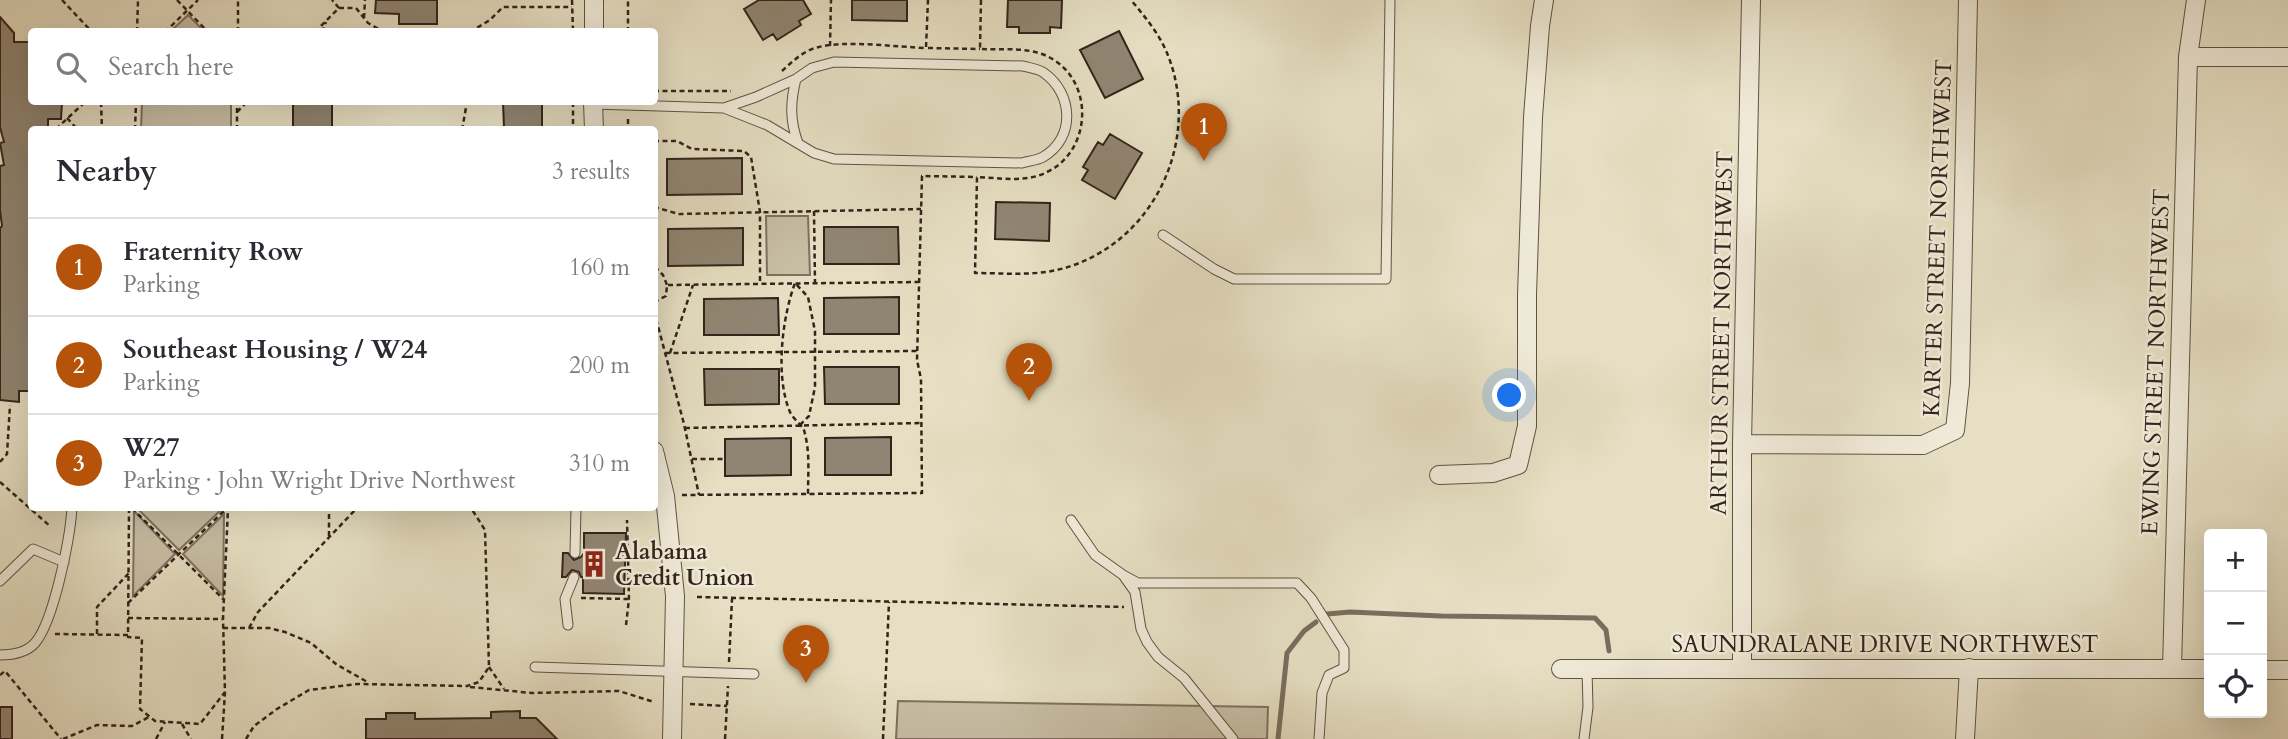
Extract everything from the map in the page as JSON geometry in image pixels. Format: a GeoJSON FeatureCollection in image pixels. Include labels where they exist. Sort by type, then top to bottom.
{"type":"FeatureCollection","features":[{"type":"Feature","properties":{"kind":"street"},"geometry":{"type":"LineString","coordinates":[[594,0],[594,28]]}},
{"type":"Feature","properties":{"kind":"street"},"geometry":{"type":"LineString","coordinates":[[1438,475],[1493,473],[1518,465],[1527,426],[1527,295],[1533,117],[1544,0]]}},
{"type":"Feature","properties":{"kind":"street","name":"ARTHUR STREET NORTHWEST"},"geometry":{"type":"LineString","coordinates":[[1742,668],[1742,444],[1751,0]]}},
{"type":"Feature","properties":{"kind":"street","name":"KARTER STREET NORTHWEST"},"geometry":{"type":"LineString","coordinates":[[1742,444],[1923,445],[1955,430],[1960,383],[1968,0]]}},
{"type":"Feature","properties":{"kind":"street","name":"EWING STREET NORTHWEST"},"geometry":{"type":"LineString","coordinates":[[2172,669],[2188,57],[2196,0]]}},
{"type":"Feature","properties":{"kind":"street"},"geometry":{"type":"LineString","coordinates":[[2188,57],[2288,57]]}},
{"type":"Feature","properties":{"kind":"street"},"geometry":{"type":"LineString","coordinates":[[593,105],[594,126]]}},
{"type":"Feature","properties":{"kind":"street"},"geometry":{"type":"LineString","coordinates":[[658,467],[665,496],[675,596],[672,739]]}},
{"type":"Feature","properties":{"kind":"street"},"geometry":{"type":"LineString","coordinates":[[1965,739],[1969,668]]}},
{"type":"Feature","properties":{"kind":"street","name":"SAUNDRALANE DRIVE NORTHWEST"},"geometry":{"type":"LineString","coordinates":[[1562,669],[2204,669]]}},
{"type":"Feature","properties":{"kind":"street"},"geometry":{"type":"LineString","coordinates":[[2267,670],[2288,670]]}},
{"type":"Feature","properties":{"kind":"lane"},"geometry":{"type":"LineString","coordinates":[[1163,235],[1234,279],[1386,279],[1390,0]]}},
{"type":"Feature","properties":{"kind":"lane"},"geometry":{"type":"LineString","coordinates":[[645,105],[724,108],[767,125],[814,153],[834,159],[1022,163],[1043,157],[1059,143],[1067,127],[1067,107],[1059,88],[1043,71],[1023,66],[834,62],[811,68],[796,79],[724,108]]}},
{"type":"Feature","properties":{"kind":"lane"},"geometry":{"type":"LineString","coordinates":[[796,79],[791,98],[792,124],[798,143]]}},
{"type":"Feature","properties":{"kind":"lane"},"geometry":{"type":"LineString","coordinates":[[0,655],[16,654],[34,644],[45,625],[64,562],[72,511]]}},
{"type":"Feature","properties":{"kind":"lane"},"geometry":{"type":"LineString","coordinates":[[575,553],[576,511]]}},
{"type":"Feature","properties":{"kind":"lane"},"geometry":{"type":"LineString","coordinates":[[1071,520],[1095,555],[1138,583],[1297,583],[1311,598],[1344,650],[1344,668],[1329,675],[1322,693],[1319,739]]}},
{"type":"Feature","properties":{"kind":"lane"},"geometry":{"type":"LineString","coordinates":[[0,581],[33,549],[64,562]]}},
{"type":"Feature","properties":{"kind":"lane"},"geometry":{"type":"LineString","coordinates":[[1123,575],[1135,592],[1141,629],[1147,642],[1158,657],[1184,678],[1233,739]]}},
{"type":"Feature","properties":{"kind":"lane"},"geometry":{"type":"LineString","coordinates":[[568,625],[565,599],[575,577]]}},
{"type":"Feature","properties":{"kind":"lane"},"geometry":{"type":"LineString","coordinates":[[535,667],[754,674]]}},
{"type":"Feature","properties":{"kind":"lane"},"geometry":{"type":"LineString","coordinates":[[1584,739],[1588,707],[1587,670]]}},
{"type":"Feature","properties":{"kind":"path"},"geometry":{"type":"LineString","coordinates":[[62,0],[89,28]]}},
{"type":"Feature","properties":{"kind":"path"},"geometry":{"type":"LineString","coordinates":[[137,28],[138,0]]}},
{"type":"Feature","properties":{"kind":"path"},"geometry":{"type":"LineString","coordinates":[[177,0],[204,28]]}},
{"type":"Feature","properties":{"kind":"path"},"geometry":{"type":"LineString","coordinates":[[169,28],[198,0]]}},
{"type":"Feature","properties":{"kind":"path"},"geometry":{"type":"LineString","coordinates":[[238,0],[238,28]]}},
{"type":"Feature","properties":{"kind":"path"},"geometry":{"type":"LineString","coordinates":[[332,0],[339,8]]}},
{"type":"Feature","properties":{"kind":"path"},"geometry":{"type":"LineString","coordinates":[[364,18],[365,0]]}},
{"type":"Feature","properties":{"kind":"path"},"geometry":{"type":"LineString","coordinates":[[572,0],[573,28]]}},
{"type":"Feature","properties":{"kind":"path"},"geometry":{"type":"LineString","coordinates":[[628,0],[628,28]]}},
{"type":"Feature","properties":{"kind":"path"},"geometry":{"type":"LineString","coordinates":[[830,46],[831,0]]}},
{"type":"Feature","properties":{"kind":"path"},"geometry":{"type":"LineString","coordinates":[[980,49],[981,0]]}},
{"type":"Feature","properties":{"kind":"path"},"geometry":{"type":"LineString","coordinates":[[977,177],[975,273],[1041,273],[1071,267],[1104,251],[1125,234],[1153,203],[1171,169],[1179,125],[1177,90],[1169,58],[1155,28],[1131,0]]}},
{"type":"Feature","properties":{"kind":"path"},"geometry":{"type":"LineString","coordinates":[[477,28],[503,7],[572,7]]}},
{"type":"Feature","properties":{"kind":"path"},"geometry":{"type":"LineString","coordinates":[[319,28],[339,8],[356,8],[368,23],[377,28]]}},
{"type":"Feature","properties":{"kind":"path"},"geometry":{"type":"LineString","coordinates":[[324,28],[327,19]]}},
{"type":"Feature","properties":{"kind":"path"},"geometry":{"type":"LineString","coordinates":[[665,496],[922,493],[921,379],[918,351],[922,176],[1026,178],[1046,173],[1065,160],[1078,139],[1083,117],[1081,96],[1071,76],[1055,60],[1032,50],[926,48]]}},
{"type":"Feature","properties":{"kind":"path"},"geometry":{"type":"LineString","coordinates":[[59,126],[82,105]]}},
{"type":"Feature","properties":{"kind":"path"},"geometry":{"type":"LineString","coordinates":[[101,105],[102,126]]}},
{"type":"Feature","properties":{"kind":"path"},"geometry":{"type":"LineString","coordinates":[[135,126],[136,105]]}},
{"type":"Feature","properties":{"kind":"path"},"geometry":{"type":"LineString","coordinates":[[237,105],[237,126]]}},
{"type":"Feature","properties":{"kind":"path"},"geometry":{"type":"LineString","coordinates":[[237,112],[244,105]]}},
{"type":"Feature","properties":{"kind":"path"},"geometry":{"type":"LineString","coordinates":[[463,126],[466,105]]}},
{"type":"Feature","properties":{"kind":"path"},"geometry":{"type":"LineString","coordinates":[[573,105],[573,126]]}},
{"type":"Feature","properties":{"kind":"path"},"geometry":{"type":"LineString","coordinates":[[67,118],[74,126]]}},
{"type":"Feature","properties":{"kind":"path"},"geometry":{"type":"LineString","coordinates":[[658,141],[677,141],[692,149],[744,151],[751,156],[760,212],[760,284]]}},
{"type":"Feature","properties":{"kind":"path"},"geometry":{"type":"LineString","coordinates":[[658,208],[678,215],[921,209]]}},
{"type":"Feature","properties":{"kind":"path"},"geometry":{"type":"LineString","coordinates":[[814,211],[815,283]]}},
{"type":"Feature","properties":{"kind":"path"},"geometry":{"type":"LineString","coordinates":[[658,270],[667,285],[666,296],[658,300]]}},
{"type":"Feature","properties":{"kind":"path"},"geometry":{"type":"LineString","coordinates":[[667,285],[919,282]]}},
{"type":"Feature","properties":{"kind":"path"},"geometry":{"type":"LineString","coordinates":[[795,283],[808,297],[815,331],[815,387],[809,416],[800,425]]}},
{"type":"Feature","properties":{"kind":"path"},"geometry":{"type":"LineString","coordinates":[[795,283],[787,305],[783,385],[790,414],[805,430],[808,494]]}},
{"type":"Feature","properties":{"kind":"path"},"geometry":{"type":"LineString","coordinates":[[667,353],[693,285]]}},
{"type":"Feature","properties":{"kind":"path"},"geometry":{"type":"LineString","coordinates":[[658,324],[699,495]]}},
{"type":"Feature","properties":{"kind":"path"},"geometry":{"type":"LineString","coordinates":[[667,353],[918,351]]}},
{"type":"Feature","properties":{"kind":"path"},"geometry":{"type":"LineString","coordinates":[[0,462],[7,454],[10,405]]}},
{"type":"Feature","properties":{"kind":"path"},"geometry":{"type":"LineString","coordinates":[[685,428],[921,423]]}},
{"type":"Feature","properties":{"kind":"path"},"geometry":{"type":"LineString","coordinates":[[692,459],[725,459]]}},
{"type":"Feature","properties":{"kind":"path"},"geometry":{"type":"LineString","coordinates":[[0,482],[28,507]]}},
{"type":"Feature","properties":{"kind":"path"},"geometry":{"type":"LineString","coordinates":[[33,511],[51,527]]}},
{"type":"Feature","properties":{"kind":"path"},"geometry":{"type":"LineString","coordinates":[[128,636],[131,511]]}},
{"type":"Feature","properties":{"kind":"path"},"geometry":{"type":"LineString","coordinates":[[134,511],[225,601]]}},
{"type":"Feature","properties":{"kind":"path"},"geometry":{"type":"LineString","coordinates":[[128,603],[225,511]]}},
{"type":"Feature","properties":{"kind":"path"},"geometry":{"type":"LineString","coordinates":[[222,739],[225,692],[223,619],[228,511]]}},
{"type":"Feature","properties":{"kind":"path"},"geometry":{"type":"LineString","coordinates":[[329,536],[330,511]]}},
{"type":"Feature","properties":{"kind":"path"},"geometry":{"type":"LineString","coordinates":[[249,628],[258,612],[354,511]]}},
{"type":"Feature","properties":{"kind":"path"},"geometry":{"type":"LineString","coordinates":[[473,511],[485,530],[489,667],[504,689]]}},
{"type":"Feature","properties":{"kind":"path"},"geometry":{"type":"LineString","coordinates":[[626,625],[629,599],[627,520]]}},
{"type":"Feature","properties":{"kind":"path"},"geometry":{"type":"LineString","coordinates":[[97,634],[97,607],[129,573]]}},
{"type":"Feature","properties":{"kind":"path"},"geometry":{"type":"LineString","coordinates":[[577,597],[629,599]]}},
{"type":"Feature","properties":{"kind":"path"},"geometry":{"type":"LineString","coordinates":[[696,597],[1138,607]]}},
{"type":"Feature","properties":{"kind":"path"},"geometry":{"type":"LineString","coordinates":[[883,739],[890,601]]}},
{"type":"Feature","properties":{"kind":"path"},"geometry":{"type":"LineString","coordinates":[[128,618],[223,619]]}},
{"type":"Feature","properties":{"kind":"path"},"geometry":{"type":"LineString","coordinates":[[223,628],[269,628],[302,639],[370,684]]}},
{"type":"Feature","properties":{"kind":"path"},"geometry":{"type":"LineString","coordinates":[[55,634],[142,638],[140,709],[155,721],[200,724],[225,692]]}},
{"type":"Feature","properties":{"kind":"path"},"geometry":{"type":"LineString","coordinates":[[467,687],[478,682],[489,667]]}},
{"type":"Feature","properties":{"kind":"path"},"geometry":{"type":"LineString","coordinates":[[0,675],[5,671],[62,739],[97,725],[132,726],[149,717]]}},
{"type":"Feature","properties":{"kind":"path"},"geometry":{"type":"LineString","coordinates":[[246,739],[254,726],[309,690],[370,684],[504,689],[532,693],[619,691],[654,702]]}},
{"type":"Feature","properties":{"kind":"path"},"geometry":{"type":"LineString","coordinates":[[690,704],[727,706]]}},
{"type":"Feature","properties":{"kind":"path"},"geometry":{"type":"LineString","coordinates":[[156,739],[165,722]]}},
{"type":"Feature","properties":{"kind":"path"},"geometry":{"type":"LineString","coordinates":[[181,723],[191,739]]}},
{"type":"Feature","properties":{"kind":"shaded area"},"geometry":{"type":"Polygon","coordinates":[[[188,15],[201,28],[174,28],[188,15]]]}},
{"type":"Feature","properties":{"kind":"shaded area"},"geometry":{"type":"Polygon","coordinates":[[[142,105],[231,105],[231,126],[141,126],[142,105]]]}},
{"type":"Feature","properties":{"kind":"shaded area"},"geometry":{"type":"Polygon","coordinates":[[[766,216],[808,216],[810,275],[767,275],[766,216]]]}},
{"type":"Feature","properties":{"kind":"shaded area"},"geometry":{"type":"Polygon","coordinates":[[[134,511],[175,554],[133,596],[134,511]]]}},
{"type":"Feature","properties":{"kind":"shaded area"},"geometry":{"type":"Polygon","coordinates":[[[140,511],[220,511],[179,550],[140,511]]]}},
{"type":"Feature","properties":{"kind":"shaded area"},"geometry":{"type":"Polygon","coordinates":[[[224,514],[223,596],[183,554],[224,514]]]}},
{"type":"Feature","properties":{"kind":"shaded area"},"geometry":{"type":"Polygon","coordinates":[[[898,701],[1268,707],[1267,739],[896,739],[898,701]]]}},
{"type":"Feature","properties":{"kind":"building"},"geometry":{"type":"Polygon","coordinates":[[[376,0],[437,0],[437,24],[399,24],[399,14],[375,13],[376,0]]]}},
{"type":"Feature","properties":{"kind":"building"},"geometry":{"type":"Polygon","coordinates":[[[759,0],[803,0],[811,14],[799,21],[801,25],[777,40],[773,34],[763,40],[744,9],[759,0]]]}},
{"type":"Feature","properties":{"kind":"building"},"geometry":{"type":"Polygon","coordinates":[[[852,0],[907,0],[907,21],[852,20],[852,0]]]}},
{"type":"Feature","properties":{"kind":"building"},"geometry":{"type":"Polygon","coordinates":[[[1008,0],[1062,0],[1061,28],[1050,27],[1050,33],[1019,33],[1019,27],[1007,27],[1008,0]]]}},
{"type":"Feature","properties":{"kind":"building"},"geometry":{"type":"Polygon","coordinates":[[[0,17],[14,33],[14,42],[28,42],[28,105],[62,105],[61,119],[48,119],[48,126],[28,126],[28,391],[19,391],[19,402],[0,400],[0,166],[4,165],[0,143],[4,142],[0,127],[0,17]]]}},
{"type":"Feature","properties":{"kind":"building"},"geometry":{"type":"Polygon","coordinates":[[[1119,31],[1143,79],[1105,98],[1080,50],[1119,31]]]}},
{"type":"Feature","properties":{"kind":"building"},"geometry":{"type":"Polygon","coordinates":[[[293,105],[332,105],[332,126],[293,126],[293,105]]]}},
{"type":"Feature","properties":{"kind":"building"},"geometry":{"type":"Polygon","coordinates":[[[503,105],[542,105],[542,126],[504,126],[503,105]]]}},
{"type":"Feature","properties":{"kind":"building"},"geometry":{"type":"Polygon","coordinates":[[[1110,134],[1142,153],[1115,199],[1082,180],[1088,170],[1083,167],[1098,142],[1103,145],[1110,134]]]}},
{"type":"Feature","properties":{"kind":"building"},"geometry":{"type":"Polygon","coordinates":[[[742,158],[742,194],[667,195],[667,159],[742,158]]]}},
{"type":"Feature","properties":{"kind":"building"},"geometry":{"type":"Polygon","coordinates":[[[996,202],[1050,203],[1049,241],[995,239],[996,202]]]}},
{"type":"Feature","properties":{"kind":"building"},"geometry":{"type":"Polygon","coordinates":[[[824,227],[898,227],[899,264],[824,264],[824,227]]]}},
{"type":"Feature","properties":{"kind":"building"},"geometry":{"type":"Polygon","coordinates":[[[743,228],[743,265],[668,266],[668,229],[743,228]]]}},
{"type":"Feature","properties":{"kind":"building"},"geometry":{"type":"Polygon","coordinates":[[[899,297],[899,334],[824,334],[824,298],[899,297]]]}},
{"type":"Feature","properties":{"kind":"building"},"geometry":{"type":"Polygon","coordinates":[[[778,298],[779,335],[704,335],[704,299],[778,298]]]}},
{"type":"Feature","properties":{"kind":"building"},"geometry":{"type":"Polygon","coordinates":[[[824,367],[899,367],[899,404],[825,404],[824,367]]]}},
{"type":"Feature","properties":{"kind":"building"},"geometry":{"type":"Polygon","coordinates":[[[704,369],[779,369],[779,404],[705,405],[704,369]]]}},
{"type":"Feature","properties":{"kind":"building"},"geometry":{"type":"Polygon","coordinates":[[[891,437],[891,475],[825,475],[825,438],[891,437]]]}},
{"type":"Feature","properties":{"kind":"building"},"geometry":{"type":"Polygon","coordinates":[[[791,438],[791,475],[725,476],[725,439],[791,438]]]}},
{"type":"Feature","properties":{"kind":"building","name":"Alabama Credit Union"},"geometry":{"type":"Polygon","coordinates":[[[584,533],[626,533],[624,594],[583,593],[583,577],[579,572],[572,570],[566,577],[562,577],[563,553],[568,553],[574,560],[581,557],[584,553],[584,533]]]}},
{"type":"Feature","properties":{"kind":"building"},"geometry":{"type":"Polygon","coordinates":[[[0,707],[12,707],[12,739],[0,739],[0,707]]]}},
{"type":"Feature","properties":{"kind":"building"},"geometry":{"type":"Polygon","coordinates":[[[520,711],[520,718],[536,718],[557,739],[366,739],[366,719],[386,719],[386,713],[415,713],[415,719],[491,718],[491,712],[520,711]]]}},
{"type":"Feature","properties":{"kind":"waterway"},"geometry":{"type":"LineString","coordinates":[[1327,614],[1350,612],[1595,618],[1606,630],[1609,651]]}},
{"type":"Feature","properties":{"kind":"waterway"},"geometry":{"type":"LineString","coordinates":[[1278,739],[1287,653],[1304,631],[1316,622]]}},
{"type":"Feature","properties":{"kind":"place","name":"Fraternity Row"},"geometry":{"type":"Point","coordinates":[1204,161]}},
{"type":"Feature","properties":{"kind":"place","name":"Southeast Housing / W24"},"geometry":{"type":"Point","coordinates":[1029,401]}},
{"type":"Feature","properties":{"kind":"place","name":"Alabama Credit Union"},"geometry":{"type":"Point","coordinates":[594,564]}},
{"type":"Feature","properties":{"kind":"place","name":"W27"},"geometry":{"type":"Point","coordinates":[806,683]}}]}
